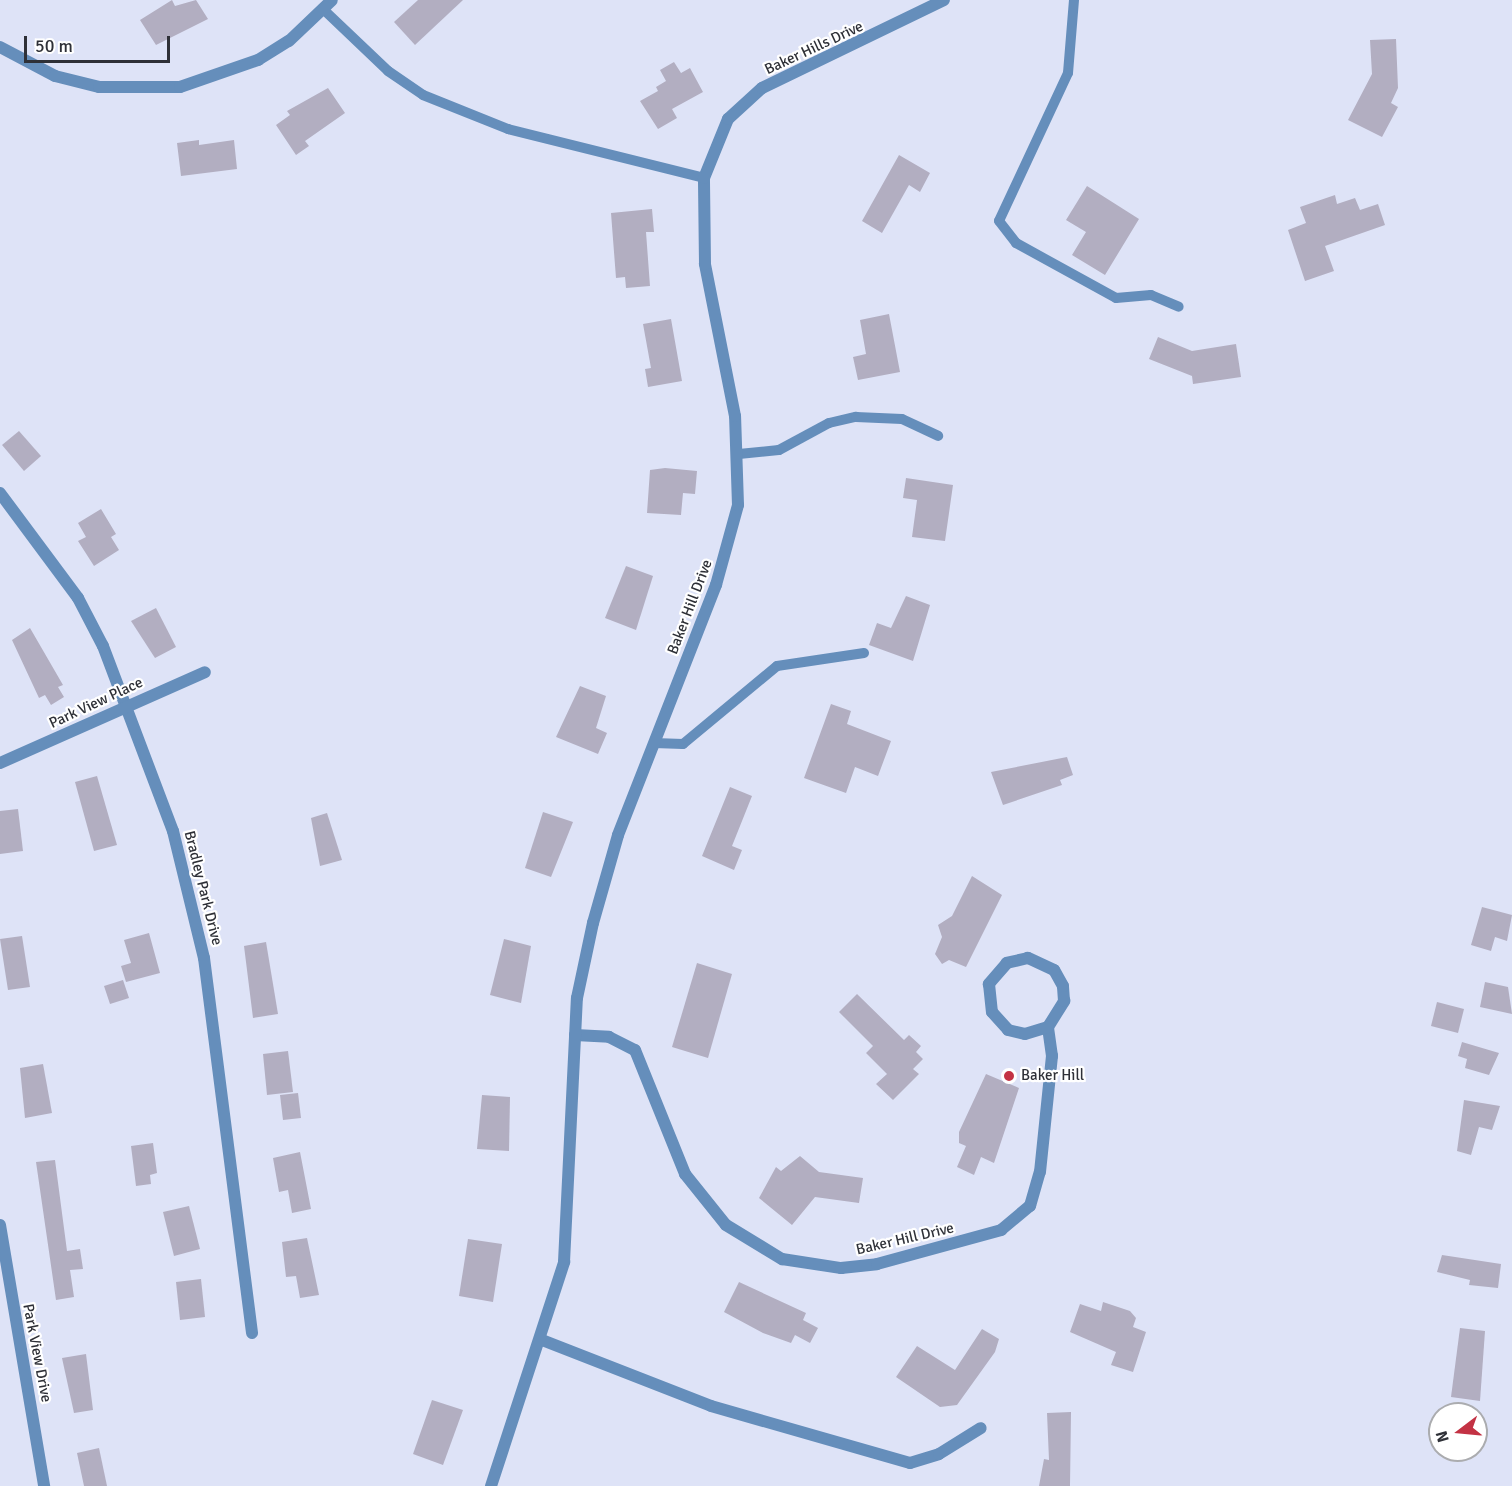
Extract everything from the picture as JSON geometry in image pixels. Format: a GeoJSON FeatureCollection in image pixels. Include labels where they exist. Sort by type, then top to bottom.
{"type":"FeatureCollection","features":[{"type":"Feature","properties":{"kind":"street","name":"Baker Hills Drive"},"geometry":{"type":"LineString","coordinates":[[704,178],[728,119],[762,88],[944,0]]}},
{"type":"Feature","properties":{"kind":"street"},"geometry":{"type":"LineString","coordinates":[[0,47],[55,76],[99,87],[180,87],[258,60],[328,5]]}},
{"type":"Feature","properties":{"kind":"street","name":"Baker Hill Drive"},"geometry":{"type":"LineString","coordinates":[[490,1486],[542,1340],[567,1237],[575,1035],[593,923],[618,835],[729,548],[738,504],[740,454],[705,264],[704,178]]}},
{"type":"Feature","properties":{"kind":"street","name":"Bradley Park Drive"},"geometry":{"type":"LineString","coordinates":[[0,493],[78,598],[129,704],[173,831],[204,958],[252,1333]]}},
{"type":"Feature","properties":{"kind":"street","name":"Park View Place"},"geometry":{"type":"LineString","coordinates":[[0,763],[205,672]]}},
{"type":"Feature","properties":{"kind":"street"},"geometry":{"type":"LineString","coordinates":[[1028,958],[1054,970],[1064,1001],[1048,1028],[1025,1034],[1008,1030],[992,1012],[989,984],[1007,963],[1028,958]]}},
{"type":"Feature","properties":{"kind":"street","name":"Baker Hill Drive"},"geometry":{"type":"LineString","coordinates":[[575,1035],[609,1037],[635,1050],[685,1174],[726,1225],[782,1259],[841,1268],[877,1264],[1001,1230],[1030,1206],[1040,1172],[1052,1056],[1048,1028]]}},
{"type":"Feature","properties":{"kind":"street","name":"Park View Drive"},"geometry":{"type":"LineString","coordinates":[[0,1225],[44,1486]]}},
{"type":"Feature","properties":{"kind":"street"},"geometry":{"type":"LineString","coordinates":[[542,1340],[711,1406],[909,1463],[939,1454],[981,1428]]}},
{"type":"Feature","properties":{"kind":"lane"},"geometry":{"type":"LineString","coordinates":[[1074,0],[1062,90],[999,220],[1016,243],[1116,298],[1151,294],[1179,307]]}},
{"type":"Feature","properties":{"kind":"lane"},"geometry":{"type":"LineString","coordinates":[[328,5],[388,71],[423,95],[508,129],[704,178]]}},
{"type":"Feature","properties":{"kind":"lane"},"geometry":{"type":"LineString","coordinates":[[740,454],[779,450],[829,423],[855,417],[902,418],[938,436]]}},
{"type":"Feature","properties":{"kind":"lane"},"geometry":{"type":"LineString","coordinates":[[654,743],[683,744],[777,666],[864,653]]}},
{"type":"Feature","properties":{"kind":"building"},"geometry":{"type":"Polygon","coordinates":[[[172,0],[175,6],[196,0],[208,19],[156,45],[140,20],[172,0]]]}},
{"type":"Feature","properties":{"kind":"building"},"geometry":{"type":"Polygon","coordinates":[[[418,0],[463,0],[415,45],[394,22],[418,0]]]}},
{"type":"Feature","properties":{"kind":"building"},"geometry":{"type":"Polygon","coordinates":[[[1396,39],[1398,88],[1391,103],[1398,107],[1382,137],[1348,120],[1372,74],[1370,40],[1396,39]]]}},
{"type":"Feature","properties":{"kind":"building"},"geometry":{"type":"Polygon","coordinates":[[[674,62],[681,73],[690,68],[703,92],[672,109],[677,118],[658,129],[640,101],[658,91],[656,87],[666,81],[660,70],[674,62]]]}},
{"type":"Feature","properties":{"kind":"building"},"geometry":{"type":"Polygon","coordinates":[[[328,88],[345,113],[305,141],[309,146],[296,155],[276,125],[290,115],[287,111],[328,88]]]}},
{"type":"Feature","properties":{"kind":"building"},"geometry":{"type":"Polygon","coordinates":[[[199,140],[199,145],[234,140],[237,169],[181,176],[177,143],[199,140]]]}},
{"type":"Feature","properties":{"kind":"building"},"geometry":{"type":"Polygon","coordinates":[[[899,155],[930,173],[920,192],[909,185],[882,233],[862,221],[899,155]]]}},
{"type":"Feature","properties":{"kind":"building"},"geometry":{"type":"Polygon","coordinates":[[[1087,186],[1139,219],[1105,275],[1072,255],[1086,232],[1066,220],[1087,186]]]}},
{"type":"Feature","properties":{"kind":"building"},"geometry":{"type":"Polygon","coordinates":[[[1335,195],[1337,204],[1355,198],[1360,210],[1378,204],[1385,225],[1325,246],[1334,271],[1305,281],[1288,230],[1306,223],[1300,207],[1335,195]]]}},
{"type":"Feature","properties":{"kind":"building"},"geometry":{"type":"Polygon","coordinates":[[[652,209],[654,232],[646,232],[650,286],[626,288],[625,277],[616,278],[611,213],[652,209]]]}},
{"type":"Feature","properties":{"kind":"building"},"geometry":{"type":"Polygon","coordinates":[[[889,314],[900,372],[858,380],[853,357],[866,354],[860,320],[889,314]]]}},
{"type":"Feature","properties":{"kind":"building"},"geometry":{"type":"Polygon","coordinates":[[[671,319],[682,381],[648,387],[645,369],[651,368],[643,324],[671,319]]]}},
{"type":"Feature","properties":{"kind":"building"},"geometry":{"type":"Polygon","coordinates":[[[1158,337],[1192,351],[1236,344],[1241,377],[1193,384],[1192,376],[1149,359],[1158,337]]]}},
{"type":"Feature","properties":{"kind":"building"},"geometry":{"type":"Polygon","coordinates":[[[19,431],[41,456],[24,471],[2,445],[19,431]]]}},
{"type":"Feature","properties":{"kind":"building"},"geometry":{"type":"Polygon","coordinates":[[[665,468],[697,471],[695,494],[683,493],[681,515],[647,513],[650,470],[665,468]]]}},
{"type":"Feature","properties":{"kind":"building"},"geometry":{"type":"Polygon","coordinates":[[[906,478],[953,485],[945,541],[912,537],[917,500],[903,498],[906,478]]]}},
{"type":"Feature","properties":{"kind":"building"},"geometry":{"type":"Polygon","coordinates":[[[101,509],[116,534],[111,537],[119,550],[94,566],[78,541],[86,537],[78,523],[101,509]]]}},
{"type":"Feature","properties":{"kind":"building"},"geometry":{"type":"Polygon","coordinates":[[[626,566],[653,576],[636,630],[605,618],[626,566]]]}},
{"type":"Feature","properties":{"kind":"building"},"geometry":{"type":"Polygon","coordinates":[[[906,596],[930,605],[913,661],[869,645],[877,623],[891,628],[906,596]]]}},
{"type":"Feature","properties":{"kind":"building"},"geometry":{"type":"Polygon","coordinates":[[[156,608],[176,647],[155,658],[131,621],[156,608]]]}},
{"type":"Feature","properties":{"kind":"building"},"geometry":{"type":"Polygon","coordinates":[[[30,628],[63,685],[58,687],[64,697],[51,705],[45,695],[39,698],[12,640],[30,628]]]}},
{"type":"Feature","properties":{"kind":"building"},"geometry":{"type":"Polygon","coordinates":[[[580,686],[606,696],[596,728],[607,733],[598,754],[556,737],[580,686]]]}},
{"type":"Feature","properties":{"kind":"building"},"geometry":{"type":"Polygon","coordinates":[[[831,704],[851,711],[847,724],[891,741],[878,776],[855,767],[846,793],[804,778],[831,704]]]}},
{"type":"Feature","properties":{"kind":"building"},"geometry":{"type":"Polygon","coordinates":[[[1067,757],[1073,775],[1060,780],[1062,785],[1003,805],[991,772],[1067,757]]]}},
{"type":"Feature","properties":{"kind":"building"},"geometry":{"type":"Polygon","coordinates":[[[97,776],[117,845],[94,851],[75,782],[97,776]]]}},
{"type":"Feature","properties":{"kind":"building"},"geometry":{"type":"Polygon","coordinates":[[[730,787],[752,796],[732,846],[742,850],[734,870],[702,856],[730,787]]]}},
{"type":"Feature","properties":{"kind":"building"},"geometry":{"type":"Polygon","coordinates":[[[18,809],[23,851],[0,854],[0,811],[18,809]]]}},
{"type":"Feature","properties":{"kind":"building"},"geometry":{"type":"Polygon","coordinates":[[[543,812],[573,822],[551,877],[525,868],[543,812]]]}},
{"type":"Feature","properties":{"kind":"building"},"geometry":{"type":"Polygon","coordinates":[[[327,813],[342,860],[320,866],[311,818],[327,813]]]}},
{"type":"Feature","properties":{"kind":"building"},"geometry":{"type":"Polygon","coordinates":[[[972,876],[1002,895],[966,967],[949,960],[942,964],[935,954],[942,937],[938,925],[952,916],[972,876]]]}},
{"type":"Feature","properties":{"kind":"building"},"geometry":{"type":"Polygon","coordinates":[[[1482,907],[1512,915],[1507,941],[1495,937],[1491,951],[1471,945],[1482,907]]]}},
{"type":"Feature","properties":{"kind":"building"},"geometry":{"type":"Polygon","coordinates":[[[149,933],[160,973],[126,982],[121,966],[131,963],[124,940],[149,933]]]}},
{"type":"Feature","properties":{"kind":"building"},"geometry":{"type":"Polygon","coordinates":[[[22,936],[30,987],[8,990],[0,939],[22,936]]]}},
{"type":"Feature","properties":{"kind":"building"},"geometry":{"type":"Polygon","coordinates":[[[504,939],[531,946],[521,1003],[490,995],[504,939]]]}},
{"type":"Feature","properties":{"kind":"building"},"geometry":{"type":"Polygon","coordinates":[[[266,942],[278,1014],[253,1018],[244,946],[266,942]]]}},
{"type":"Feature","properties":{"kind":"building"},"geometry":{"type":"Polygon","coordinates":[[[697,963],[732,974],[708,1058],[672,1047],[697,963]]]}},
{"type":"Feature","properties":{"kind":"building"},"geometry":{"type":"Polygon","coordinates":[[[123,980],[129,998],[110,1004],[104,986],[123,980]]]}},
{"type":"Feature","properties":{"kind":"building"},"geometry":{"type":"Polygon","coordinates":[[[1485,982],[1508,987],[1512,1014],[1480,1007],[1485,982]]]}},
{"type":"Feature","properties":{"kind":"building"},"geometry":{"type":"Polygon","coordinates":[[[857,994],[904,1040],[909,1035],[921,1046],[916,1052],[923,1059],[913,1069],[919,1074],[893,1100],[876,1084],[887,1074],[866,1053],[873,1046],[839,1012],[857,994]]]}},
{"type":"Feature","properties":{"kind":"building"},"geometry":{"type":"Polygon","coordinates":[[[1437,1002],[1464,1009],[1458,1033],[1431,1026],[1437,1002]]]}},
{"type":"Feature","properties":{"kind":"building"},"geometry":{"type":"Polygon","coordinates":[[[1462,1042],[1499,1053],[1489,1075],[1465,1068],[1467,1059],[1458,1056],[1462,1042]]]}},
{"type":"Feature","properties":{"kind":"building"},"geometry":{"type":"Polygon","coordinates":[[[288,1051],[293,1092],[267,1095],[263,1054],[288,1051]]]}},
{"type":"Feature","properties":{"kind":"building"},"geometry":{"type":"Polygon","coordinates":[[[43,1064],[52,1113],[25,1118],[20,1068],[43,1064]]]}},
{"type":"Feature","properties":{"kind":"building"},"geometry":{"type":"Polygon","coordinates":[[[986,1074],[1019,1088],[994,1163],[981,1157],[974,1175],[957,1167],[966,1146],[959,1143],[959,1132],[986,1074]]]}},
{"type":"Feature","properties":{"kind":"building"},"geometry":{"type":"Polygon","coordinates":[[[298,1093],[301,1118],[283,1120],[280,1095],[298,1093]]]}},
{"type":"Feature","properties":{"kind":"building"},"geometry":{"type":"Polygon","coordinates":[[[482,1095],[510,1097],[509,1151],[477,1149],[482,1095]]]}},
{"type":"Feature","properties":{"kind":"building"},"geometry":{"type":"Polygon","coordinates":[[[1464,1100],[1500,1106],[1492,1130],[1479,1127],[1471,1155],[1457,1151],[1464,1100]]]}},
{"type":"Feature","properties":{"kind":"building"},"geometry":{"type":"Polygon","coordinates":[[[153,1143],[157,1173],[150,1175],[151,1184],[136,1186],[131,1146],[153,1143]]]}},
{"type":"Feature","properties":{"kind":"building"},"geometry":{"type":"Polygon","coordinates":[[[300,1152],[311,1209],[292,1213],[288,1190],[279,1192],[273,1158],[300,1152]]]}},
{"type":"Feature","properties":{"kind":"building"},"geometry":{"type":"Polygon","coordinates":[[[800,1156],[819,1172],[863,1178],[859,1203],[815,1197],[792,1225],[759,1198],[776,1167],[781,1171],[800,1156]]]}},
{"type":"Feature","properties":{"kind":"building"},"geometry":{"type":"Polygon","coordinates":[[[55,1160],[67,1251],[80,1249],[83,1269],[70,1270],[74,1297],[56,1300],[36,1162],[55,1160]]]}},
{"type":"Feature","properties":{"kind":"building"},"geometry":{"type":"Polygon","coordinates":[[[189,1206],[200,1249],[174,1256],[163,1212],[189,1206]]]}},
{"type":"Feature","properties":{"kind":"building"},"geometry":{"type":"Polygon","coordinates":[[[307,1238],[319,1295],[300,1298],[296,1276],[286,1277],[282,1242],[307,1238]]]}},
{"type":"Feature","properties":{"kind":"building"},"geometry":{"type":"Polygon","coordinates":[[[468,1239],[502,1244],[493,1302],[459,1296],[468,1239]]]}},
{"type":"Feature","properties":{"kind":"building"},"geometry":{"type":"Polygon","coordinates":[[[1442,1255],[1501,1264],[1498,1288],[1469,1285],[1470,1280],[1437,1272],[1442,1255]]]}},
{"type":"Feature","properties":{"kind":"building"},"geometry":{"type":"Polygon","coordinates":[[[201,1279],[205,1317],[180,1320],[176,1282],[201,1279]]]}},
{"type":"Feature","properties":{"kind":"building"},"geometry":{"type":"Polygon","coordinates":[[[739,1282],[806,1313],[803,1320],[818,1328],[810,1343],[795,1335],[791,1343],[763,1333],[724,1312],[739,1282]]]}},
{"type":"Feature","properties":{"kind":"building"},"geometry":{"type":"Polygon","coordinates":[[[1103,1302],[1130,1311],[1136,1318],[1133,1327],[1146,1332],[1133,1372],[1111,1365],[1116,1352],[1070,1332],[1080,1304],[1101,1311],[1103,1302]]]}},
{"type":"Feature","properties":{"kind":"building"},"geometry":{"type":"Polygon","coordinates":[[[1460,1328],[1485,1331],[1480,1401],[1451,1397],[1460,1328]]]}},
{"type":"Feature","properties":{"kind":"building"},"geometry":{"type":"Polygon","coordinates":[[[982,1329],[999,1339],[995,1352],[957,1405],[940,1407],[896,1377],[917,1346],[955,1370],[982,1329]]]}},
{"type":"Feature","properties":{"kind":"building"},"geometry":{"type":"Polygon","coordinates":[[[86,1354],[93,1410],[74,1413],[62,1358],[86,1354]]]}},
{"type":"Feature","properties":{"kind":"building"},"geometry":{"type":"Polygon","coordinates":[[[432,1400],[463,1410],[443,1465],[413,1454],[432,1400]]]}},
{"type":"Feature","properties":{"kind":"building"},"geometry":{"type":"Polygon","coordinates":[[[1071,1412],[1070,1486],[1039,1486],[1044,1459],[1049,1460],[1047,1413],[1071,1412]]]}},
{"type":"Feature","properties":{"kind":"building"},"geometry":{"type":"Polygon","coordinates":[[[99,1448],[107,1486],[84,1486],[77,1453],[99,1448]]]}},
{"type":"Feature","properties":{"kind":"place","name":"Baker Hill"},"geometry":{"type":"Point","coordinates":[1009,1076]}}]}
